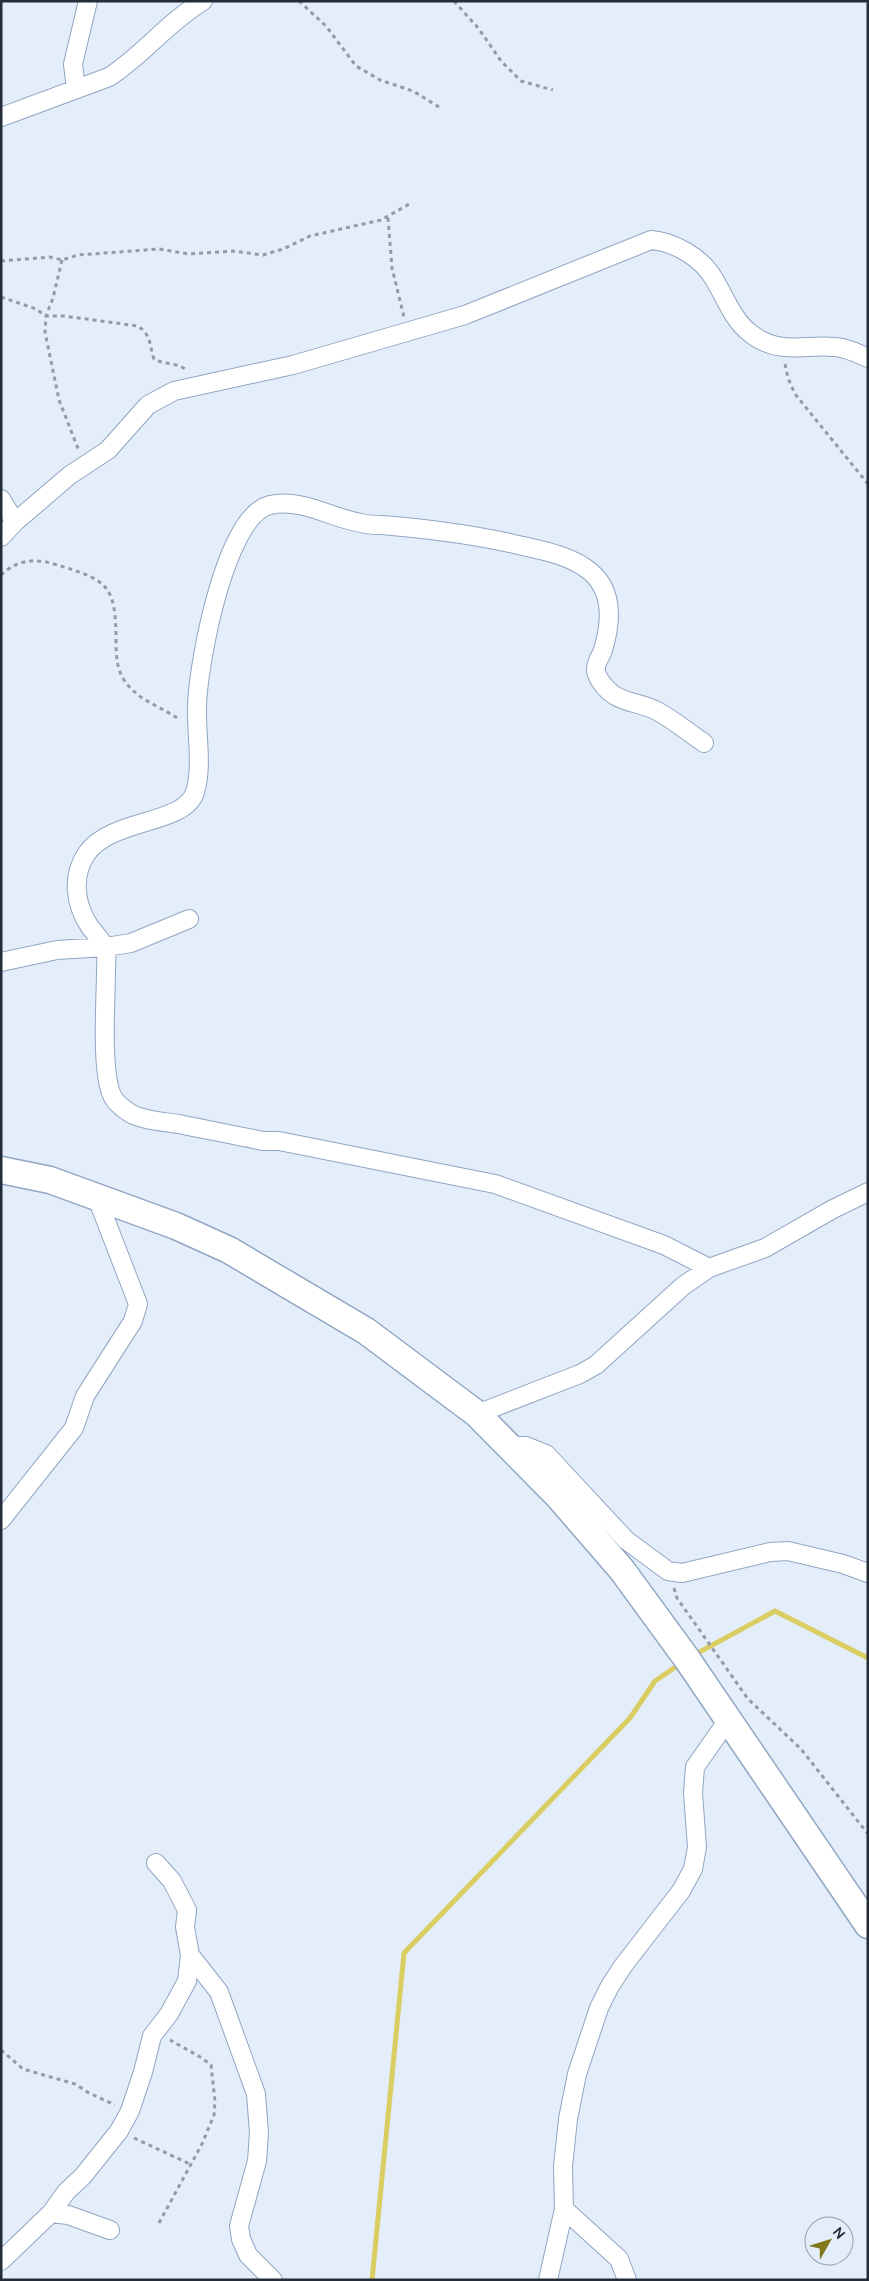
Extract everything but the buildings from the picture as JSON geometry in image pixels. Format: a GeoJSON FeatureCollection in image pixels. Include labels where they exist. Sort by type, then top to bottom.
{"type":"FeatureCollection","features":[{"type":"Feature","properties":{"kind":"highway"},"geometry":{"type":"LineString","coordinates":[[1,1170],[50,1180],[176,1226],[229,1250],[366,1331],[477,1414],[558,1496],[622,1570],[687,1659],[868,1926]]}},
{"type":"Feature","properties":{"kind":"street"},"geometry":{"type":"LineString","coordinates":[[76,89],[73,64],[88,1]]}},
{"type":"Feature","properties":{"kind":"street"},"geometry":{"type":"LineString","coordinates":[[1,117],[109,77],[121,69],[186,12],[203,1]]}},
{"type":"Feature","properties":{"kind":"street"},"geometry":{"type":"LineString","coordinates":[[1,538],[15,522],[70,474],[108,450],[155,400],[174,391],[293,365],[465,315],[652,240],[665,241],[688,253],[713,277],[727,305],[750,333],[782,348],[835,347],[853,351],[868,358]]}},
{"type":"Feature","properties":{"kind":"street"},"geometry":{"type":"LineString","coordinates":[[1,499],[15,522]]}},
{"type":"Feature","properties":{"kind":"street"},"geometry":{"type":"LineString","coordinates":[[704,743],[652,708],[624,701],[603,685],[596,674],[595,667],[606,640],[610,603],[606,591],[597,578],[585,567],[554,553],[496,539],[420,528],[359,523],[316,509],[286,504],[267,506],[250,518],[242,532],[228,561],[216,596],[199,673],[198,764],[195,794],[186,806],[173,813],[115,831],[99,840],[86,854],[80,866],[76,886],[82,914],[106,948],[106,1068],[113,1098],[133,1116],[263,1141],[280,1141],[495,1184],[664,1245],[709,1268]]}},
{"type":"Feature","properties":{"kind":"street"},"geometry":{"type":"LineString","coordinates":[[1,962],[57,950],[106,948],[131,943],[189,919]]}},
{"type":"Feature","properties":{"kind":"street"},"geometry":{"type":"LineString","coordinates":[[477,1414],[556,1384],[596,1365],[683,1286],[709,1268],[765,1248],[832,1209],[868,1192]]}},
{"type":"Feature","properties":{"kind":"street"},"geometry":{"type":"LineString","coordinates":[[1,1520],[74,1428],[86,1396],[134,1321],[138,1304],[96,1198]]}},
{"type":"Feature","properties":{"kind":"street"},"geometry":{"type":"LineString","coordinates":[[510,1446],[526,1446],[546,1454],[626,1540],[668,1571],[682,1573],[770,1552],[788,1551],[828,1560],[868,1573]]}},
{"type":"Feature","properties":{"kind":"street"},"geometry":{"type":"LineString","coordinates":[[548,2280],[564,2209],[563,2166],[568,2119],[577,2074],[598,2008],[623,1966],[681,1892],[693,1869],[697,1847],[693,1793],[696,1767],[728,1720]]}},
{"type":"Feature","properties":{"kind":"street"},"geometry":{"type":"LineString","coordinates":[[1,2261],[52,2213],[66,2192],[83,2176],[120,2131],[130,2111],[152,2036],[169,2014],[186,1981],[190,1955],[186,1927],[187,1910],[172,1881],[156,1863]]}},
{"type":"Feature","properties":{"kind":"street"},"geometry":{"type":"LineString","coordinates":[[190,1955],[219,1992],[256,2094],[259,2133],[257,2161],[239,2226],[241,2239],[248,2255],[273,2280]]}},
{"type":"Feature","properties":{"kind":"street"},"geometry":{"type":"LineString","coordinates":[[564,2209],[619,2259],[627,2280]]}},
{"type":"Feature","properties":{"kind":"street"},"geometry":{"type":"LineString","coordinates":[[52,2213],[68,2215],[110,2230]]}},
{"type":"Feature","properties":{"kind":"path"},"geometry":{"type":"LineString","coordinates":[[299,1],[326,26],[356,66],[380,80],[407,88],[439,107]]}},
{"type":"Feature","properties":{"kind":"path"},"geometry":{"type":"LineString","coordinates":[[454,1],[479,29],[501,61],[521,81],[554,90]]}},
{"type":"Feature","properties":{"kind":"path"},"geometry":{"type":"LineString","coordinates":[[1,261],[50,257],[62,260],[78,255],[159,249],[189,254],[233,252],[263,255],[283,249],[310,236],[388,217],[410,203]]}},
{"type":"Feature","properties":{"kind":"path"},"geometry":{"type":"LineString","coordinates":[[388,217],[392,268],[407,332]]}},
{"type":"Feature","properties":{"kind":"path"},"geometry":{"type":"LineString","coordinates":[[62,260],[53,298],[46,316],[48,349],[58,400],[85,466]]}},
{"type":"Feature","properties":{"kind":"path"},"geometry":{"type":"LineString","coordinates":[[1,297],[36,309],[46,316],[64,316],[138,326],[146,331],[150,339],[154,359],[159,362],[183,367],[189,374],[193,386]]}},
{"type":"Feature","properties":{"kind":"path"},"geometry":{"type":"LineString","coordinates":[[782,348],[788,378],[795,394],[868,484]]}},
{"type":"Feature","properties":{"kind":"path"},"geometry":{"type":"LineString","coordinates":[[1,575],[16,564],[29,560],[46,562],[88,575],[106,586],[114,600],[118,666],[125,680],[139,697],[176,717],[197,732]]}},
{"type":"Feature","properties":{"kind":"path"},"geometry":{"type":"LineString","coordinates":[[668,1571],[677,1598],[748,1699],[801,1749],[868,1834]]}},
{"type":"Feature","properties":{"kind":"path"},"geometry":{"type":"LineString","coordinates":[[152,2036],[162,2036],[205,2060],[212,2067],[214,2115],[159,2223]]}},
{"type":"Feature","properties":{"kind":"path"},"geometry":{"type":"LineString","coordinates":[[1,2050],[23,2069],[75,2084],[89,2093],[130,2111]]}},
{"type":"Feature","properties":{"kind":"path"},"geometry":{"type":"LineString","coordinates":[[120,2131],[190,2164]]}},
{"type":"Feature","properties":{"kind":"waterway"},"geometry":{"type":"LineString","coordinates":[[694,1655],[775,1611],[868,1658]]}},
{"type":"Feature","properties":{"kind":"waterway"},"geometry":{"type":"LineString","coordinates":[[372,2280],[404,1953],[630,1718],[655,1681],[680,1664]]}}]}
